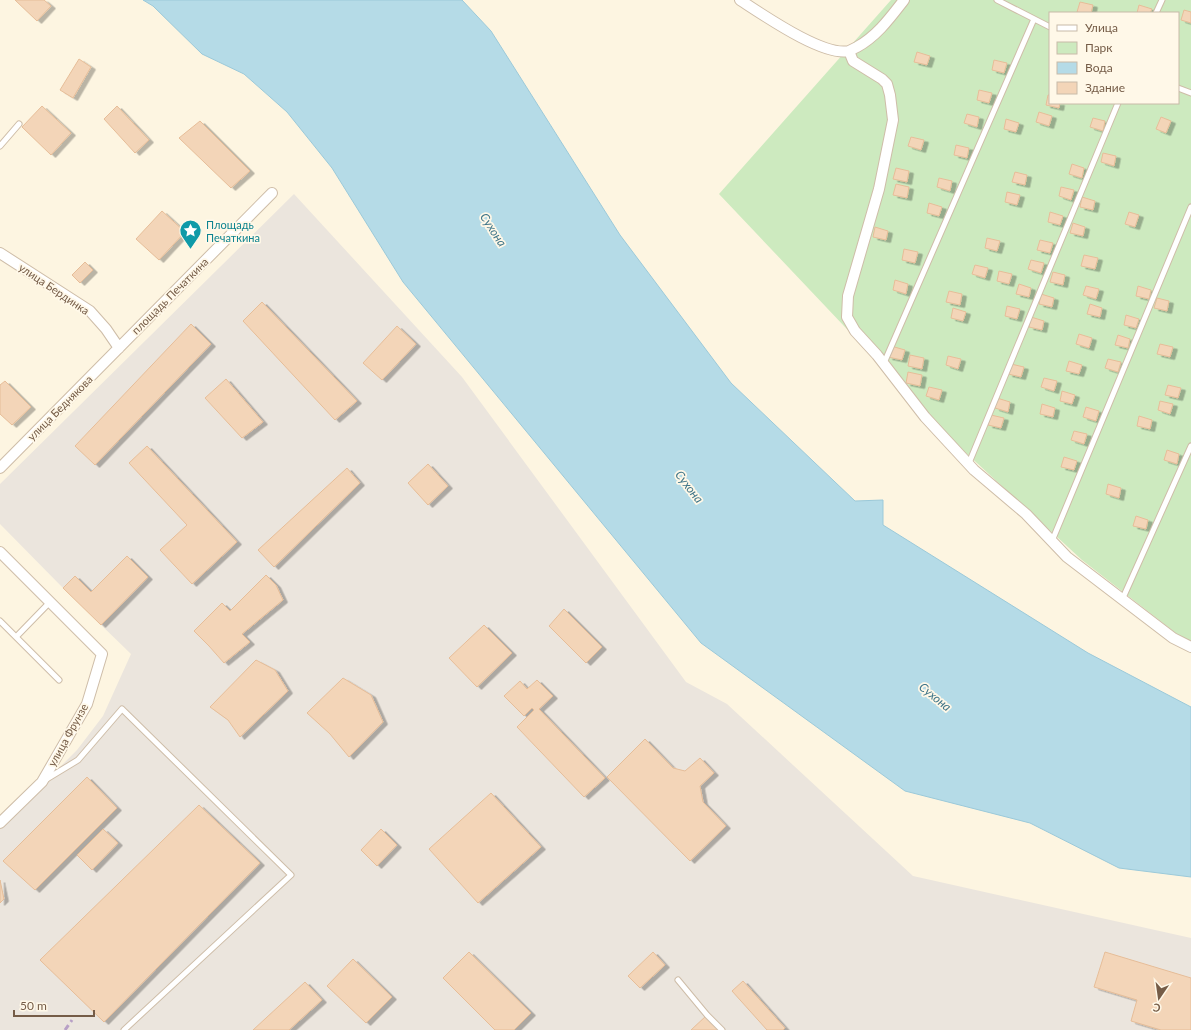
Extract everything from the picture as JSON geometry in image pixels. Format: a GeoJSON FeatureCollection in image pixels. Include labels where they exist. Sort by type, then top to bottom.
{"type":"FeatureCollection","features":[{"type":"Feature","properties":{"kind":"street"},"geometry":{"type":"LineString","coordinates":[[740,0],[786,29],[815,44],[837,51],[849,51],[859,46],[876,33],[904,0]]}},
{"type":"Feature","properties":{"kind":"street"},"geometry":{"type":"LineString","coordinates":[[849,51],[853,60],[882,79],[887,84],[893,120],[879,190],[848,296],[847,317],[855,331],[884,363],[925,417],[974,470],[1026,514],[1067,557],[1173,638],[1191,647]]}},
{"type":"Feature","properties":{"kind":"street","name":"площадь Печаткина"},"geometry":{"type":"LineString","coordinates":[[119,348],[272,193]]}},
{"type":"Feature","properties":{"kind":"street","name":"улица Бердинка"},"geometry":{"type":"LineString","coordinates":[[0,253],[90,311],[106,329],[119,348]]}},
{"type":"Feature","properties":{"kind":"street","name":"улица Беднякова"},"geometry":{"type":"LineString","coordinates":[[0,468],[119,348]]}},
{"type":"Feature","properties":{"kind":"street","name":"улица Фрунзе"},"geometry":{"type":"LineString","coordinates":[[0,552],[102,654],[87,704],[42,782],[0,823]]}},
{"type":"Feature","properties":{"kind":"lane"},"geometry":{"type":"LineString","coordinates":[[997,0],[1049,26]]}},
{"type":"Feature","properties":{"kind":"lane"},"geometry":{"type":"LineString","coordinates":[[1156,12],[1162,0]]}},
{"type":"Feature","properties":{"kind":"lane"},"geometry":{"type":"LineString","coordinates":[[884,363],[1034,18]]}},
{"type":"Feature","properties":{"kind":"lane"},"geometry":{"type":"LineString","coordinates":[[1179,88],[1191,94]]}},
{"type":"Feature","properties":{"kind":"lane"},"geometry":{"type":"LineString","coordinates":[[969,463],[1118,104]]}},
{"type":"Feature","properties":{"kind":"lane"},"geometry":{"type":"LineString","coordinates":[[0,146],[19,124]]}},
{"type":"Feature","properties":{"kind":"lane"},"geometry":{"type":"LineString","coordinates":[[1052,541],[1191,207]]}},
{"type":"Feature","properties":{"kind":"lane"},"geometry":{"type":"LineString","coordinates":[[1122,600],[1191,446]]}},
{"type":"Feature","properties":{"kind":"lane"},"geometry":{"type":"LineString","coordinates":[[16,637],[50,602]]}},
{"type":"Feature","properties":{"kind":"lane"},"geometry":{"type":"LineString","coordinates":[[0,621],[59,680]]}},
{"type":"Feature","properties":{"kind":"lane"},"geometry":{"type":"LineString","coordinates":[[42,782],[78,760],[122,708],[291,875],[124,1030]]}},
{"type":"Feature","properties":{"kind":"lane"},"geometry":{"type":"LineString","coordinates":[[678,980],[722,1030]]}},
{"type":"Feature","properties":{"kind":"shaded area"},"geometry":{"type":"Polygon","coordinates":[[[294,194],[462,377],[686,682],[727,704],[913,876],[1191,938],[1191,1030],[0,1030],[0,827],[77,750],[103,716],[131,654],[0,524],[0,484],[294,194]]]}},
{"type":"Feature","properties":{"kind":"green space"},"geometry":{"type":"Polygon","coordinates":[[[891,0],[1191,0],[1191,643],[1186,641],[1082,560],[951,439],[719,194],[891,0]]]}},
{"type":"Feature","properties":{"kind":"water","name":"Сухона"},"geometry":{"type":"Polygon","coordinates":[[[143,0],[462,0],[491,31],[620,235],[731,383],[855,501],[883,500],[883,525],[1088,653],[1191,707],[1191,877],[1119,868],[1030,823],[905,791],[701,643],[403,282],[332,168],[287,112],[244,74],[202,54],[153,6],[143,0]]]}},
{"type":"Feature","properties":{"kind":"building"},"geometry":{"type":"Polygon","coordinates":[[[15,0],[44,0],[51,6],[37,21],[15,0]]]}},
{"type":"Feature","properties":{"kind":"building"},"geometry":{"type":"Polygon","coordinates":[[[1080,2],[1093,5],[1091,12],[1077,12],[1080,2]]]}},
{"type":"Feature","properties":{"kind":"building"},"geometry":{"type":"Polygon","coordinates":[[[1139,5],[1152,9],[1150,12],[1137,12],[1139,5]]]}},
{"type":"Feature","properties":{"kind":"building"},"geometry":{"type":"Polygon","coordinates":[[[1184,10],[1191,12],[1191,23],[1181,20],[1184,10]]]}},
{"type":"Feature","properties":{"kind":"building"},"geometry":{"type":"Polygon","coordinates":[[[917,52],[930,56],[927,65],[914,62],[917,52]]]}},
{"type":"Feature","properties":{"kind":"building"},"geometry":{"type":"Polygon","coordinates":[[[79,59],[91,67],[73,98],[60,90],[79,59]]]}},
{"type":"Feature","properties":{"kind":"building"},"geometry":{"type":"Polygon","coordinates":[[[994,60],[1007,63],[1004,73],[992,70],[994,60]]]}},
{"type":"Feature","properties":{"kind":"building"},"geometry":{"type":"Polygon","coordinates":[[[979,90],[992,93],[989,103],[977,100],[979,90]]]}},
{"type":"Feature","properties":{"kind":"building"},"geometry":{"type":"Polygon","coordinates":[[[1048,95],[1049,104],[1060,104],[1059,108],[1046,105],[1048,95]]]}},
{"type":"Feature","properties":{"kind":"building"},"geometry":{"type":"Polygon","coordinates":[[[42,106],[71,133],[51,155],[22,127],[42,106]]]}},
{"type":"Feature","properties":{"kind":"building"},"geometry":{"type":"Polygon","coordinates":[[[117,106],[149,140],[135,153],[104,119],[117,106]]]}},
{"type":"Feature","properties":{"kind":"building"},"geometry":{"type":"Polygon","coordinates":[[[1039,112],[1052,116],[1049,126],[1036,122],[1039,112]]]}},
{"type":"Feature","properties":{"kind":"building"},"geometry":{"type":"Polygon","coordinates":[[[967,114],[979,117],[977,127],[964,123],[967,114]]]}},
{"type":"Feature","properties":{"kind":"building"},"geometry":{"type":"Polygon","coordinates":[[[1161,117],[1171,121],[1166,133],[1156,129],[1161,117]]]}},
{"type":"Feature","properties":{"kind":"building"},"geometry":{"type":"Polygon","coordinates":[[[1093,118],[1105,121],[1103,131],[1090,127],[1093,118]]]}},
{"type":"Feature","properties":{"kind":"building"},"geometry":{"type":"Polygon","coordinates":[[[1006,119],[1019,123],[1016,132],[1004,129],[1006,119]]]}},
{"type":"Feature","properties":{"kind":"building"},"geometry":{"type":"Polygon","coordinates":[[[200,121],[250,171],[231,188],[179,138],[200,121]]]}},
{"type":"Feature","properties":{"kind":"building"},"geometry":{"type":"Polygon","coordinates":[[[911,137],[924,140],[921,150],[908,146],[911,137]]]}},
{"type":"Feature","properties":{"kind":"building"},"geometry":{"type":"Polygon","coordinates":[[[956,145],[969,148],[967,158],[954,155],[956,145]]]}},
{"type":"Feature","properties":{"kind":"building"},"geometry":{"type":"Polygon","coordinates":[[[1103,153],[1116,156],[1114,166],[1101,162],[1103,153]]]}},
{"type":"Feature","properties":{"kind":"building"},"geometry":{"type":"Polygon","coordinates":[[[1072,164],[1084,168],[1082,178],[1069,174],[1072,164]]]}},
{"type":"Feature","properties":{"kind":"building"},"geometry":{"type":"Polygon","coordinates":[[[896,168],[909,171],[907,182],[893,179],[896,168]]]}},
{"type":"Feature","properties":{"kind":"building"},"geometry":{"type":"Polygon","coordinates":[[[1015,172],[1027,175],[1025,185],[1012,182],[1015,172]]]}},
{"type":"Feature","properties":{"kind":"building"},"geometry":{"type":"Polygon","coordinates":[[[939,178],[952,181],[950,191],[937,187],[939,178]]]}},
{"type":"Feature","properties":{"kind":"building"},"geometry":{"type":"Polygon","coordinates":[[[896,184],[909,187],[907,198],[893,195],[896,184]]]}},
{"type":"Feature","properties":{"kind":"building"},"geometry":{"type":"Polygon","coordinates":[[[1061,187],[1074,190],[1071,200],[1059,196],[1061,187]]]}},
{"type":"Feature","properties":{"kind":"building"},"geometry":{"type":"Polygon","coordinates":[[[1007,192],[1020,195],[1017,205],[1005,202],[1007,192]]]}},
{"type":"Feature","properties":{"kind":"building"},"geometry":{"type":"Polygon","coordinates":[[[1082,197],[1095,201],[1093,210],[1080,207],[1082,197]]]}},
{"type":"Feature","properties":{"kind":"building"},"geometry":{"type":"Polygon","coordinates":[[[929,203],[942,207],[939,216],[927,213],[929,203]]]}},
{"type":"Feature","properties":{"kind":"building"},"geometry":{"type":"Polygon","coordinates":[[[162,211],[185,232],[159,260],[136,239],[162,211]]]}},
{"type":"Feature","properties":{"kind":"building"},"geometry":{"type":"Polygon","coordinates":[[[1050,212],[1063,216],[1060,225],[1048,222],[1050,212]]]}},
{"type":"Feature","properties":{"kind":"building"},"geometry":{"type":"Polygon","coordinates":[[[1129,212],[1139,215],[1135,227],[1125,224],[1129,212]]]}},
{"type":"Feature","properties":{"kind":"building"},"geometry":{"type":"Polygon","coordinates":[[[1073,223],[1085,227],[1083,236],[1070,233],[1073,223]]]}},
{"type":"Feature","properties":{"kind":"building"},"geometry":{"type":"Polygon","coordinates":[[[875,227],[888,231],[886,240],[873,237],[875,227]]]}},
{"type":"Feature","properties":{"kind":"building"},"geometry":{"type":"Polygon","coordinates":[[[987,238],[1000,241],[997,251],[985,248],[987,238]]]}},
{"type":"Feature","properties":{"kind":"building"},"geometry":{"type":"Polygon","coordinates":[[[1040,240],[1053,243],[1050,253],[1037,250],[1040,240]]]}},
{"type":"Feature","properties":{"kind":"building"},"geometry":{"type":"Polygon","coordinates":[[[904,249],[918,252],[915,263],[902,260],[904,249]]]}},
{"type":"Feature","properties":{"kind":"building"},"geometry":{"type":"Polygon","coordinates":[[[1084,255],[1098,258],[1095,269],[1081,266],[1084,255]]]}},
{"type":"Feature","properties":{"kind":"building"},"geometry":{"type":"Polygon","coordinates":[[[1031,260],[1044,263],[1041,273],[1028,269],[1031,260]]]}},
{"type":"Feature","properties":{"kind":"building"},"geometry":{"type":"Polygon","coordinates":[[[85,262],[93,270],[80,283],[72,275],[85,262]]]}},
{"type":"Feature","properties":{"kind":"building"},"geometry":{"type":"Polygon","coordinates":[[[975,265],[988,268],[985,278],[972,274],[975,265]]]}},
{"type":"Feature","properties":{"kind":"building"},"geometry":{"type":"Polygon","coordinates":[[[999,271],[1012,274],[1009,284],[997,281],[999,271]]]}},
{"type":"Feature","properties":{"kind":"building"},"geometry":{"type":"Polygon","coordinates":[[[1053,272],[1065,275],[1063,285],[1050,282],[1053,272]]]}},
{"type":"Feature","properties":{"kind":"building"},"geometry":{"type":"Polygon","coordinates":[[[895,280],[908,284],[906,294],[893,290],[895,280]]]}},
{"type":"Feature","properties":{"kind":"building"},"geometry":{"type":"Polygon","coordinates":[[[1019,284],[1031,288],[1029,297],[1016,294],[1019,284]]]}},
{"type":"Feature","properties":{"kind":"building"},"geometry":{"type":"Polygon","coordinates":[[[1086,286],[1099,289],[1096,299],[1083,295],[1086,286]]]}},
{"type":"Feature","properties":{"kind":"building"},"geometry":{"type":"Polygon","coordinates":[[[1138,286],[1151,290],[1149,299],[1136,296],[1138,286]]]}},
{"type":"Feature","properties":{"kind":"building"},"geometry":{"type":"Polygon","coordinates":[[[949,291],[962,294],[960,305],[946,302],[949,291]]]}},
{"type":"Feature","properties":{"kind":"building"},"geometry":{"type":"Polygon","coordinates":[[[1041,294],[1054,298],[1052,307],[1039,304],[1041,294]]]}},
{"type":"Feature","properties":{"kind":"building"},"geometry":{"type":"Polygon","coordinates":[[[1157,298],[1169,301],[1167,311],[1154,308],[1157,298]]]}},
{"type":"Feature","properties":{"kind":"building"},"geometry":{"type":"Polygon","coordinates":[[[262,302],[357,401],[335,420],[243,321],[262,302]]]}},
{"type":"Feature","properties":{"kind":"building"},"geometry":{"type":"Polygon","coordinates":[[[1090,304],[1102,308],[1100,317],[1087,314],[1090,304]]]}},
{"type":"Feature","properties":{"kind":"building"},"geometry":{"type":"Polygon","coordinates":[[[1007,306],[1020,309],[1017,319],[1005,316],[1007,306]]]}},
{"type":"Feature","properties":{"kind":"building"},"geometry":{"type":"Polygon","coordinates":[[[953,308],[966,312],[963,321],[951,318],[953,308]]]}},
{"type":"Feature","properties":{"kind":"building"},"geometry":{"type":"Polygon","coordinates":[[[1126,315],[1139,319],[1136,328],[1124,325],[1126,315]]]}},
{"type":"Feature","properties":{"kind":"building"},"geometry":{"type":"Polygon","coordinates":[[[1031,317],[1044,321],[1042,330],[1029,327],[1031,317]]]}},
{"type":"Feature","properties":{"kind":"building"},"geometry":{"type":"Polygon","coordinates":[[[191,324],[211,344],[95,465],[75,446],[191,324]]]}},
{"type":"Feature","properties":{"kind":"building"},"geometry":{"type":"Polygon","coordinates":[[[397,326],[416,344],[382,380],[363,363],[397,326]]]}},
{"type":"Feature","properties":{"kind":"building"},"geometry":{"type":"Polygon","coordinates":[[[1079,334],[1092,338],[1089,348],[1076,344],[1079,334]]]}},
{"type":"Feature","properties":{"kind":"building"},"geometry":{"type":"Polygon","coordinates":[[[1118,335],[1130,339],[1128,348],[1115,345],[1118,335]]]}},
{"type":"Feature","properties":{"kind":"building"},"geometry":{"type":"Polygon","coordinates":[[[1160,344],[1173,347],[1170,357],[1157,354],[1160,344]]]}},
{"type":"Feature","properties":{"kind":"building"},"geometry":{"type":"Polygon","coordinates":[[[891,346],[905,350],[902,360],[888,357],[891,346]]]}},
{"type":"Feature","properties":{"kind":"building"},"geometry":{"type":"Polygon","coordinates":[[[910,355],[924,358],[922,369],[908,366],[910,355]]]}},
{"type":"Feature","properties":{"kind":"building"},"geometry":{"type":"Polygon","coordinates":[[[948,356],[961,359],[958,369],[946,365],[948,356]]]}},
{"type":"Feature","properties":{"kind":"building"},"geometry":{"type":"Polygon","coordinates":[[[1108,359],[1121,362],[1118,372],[1105,368],[1108,359]]]}},
{"type":"Feature","properties":{"kind":"building"},"geometry":{"type":"Polygon","coordinates":[[[1069,361],[1082,365],[1079,374],[1066,371],[1069,361]]]}},
{"type":"Feature","properties":{"kind":"building"},"geometry":{"type":"Polygon","coordinates":[[[1011,364],[1024,367],[1021,377],[1008,374],[1011,364]]]}},
{"type":"Feature","properties":{"kind":"building"},"geometry":{"type":"Polygon","coordinates":[[[908,372],[922,375],[920,386],[906,383],[908,372]]]}},
{"type":"Feature","properties":{"kind":"building"},"geometry":{"type":"Polygon","coordinates":[[[1044,378],[1057,381],[1054,391],[1041,387],[1044,378]]]}},
{"type":"Feature","properties":{"kind":"building"},"geometry":{"type":"Polygon","coordinates":[[[226,379],[263,422],[242,438],[205,398],[226,379]]]}},
{"type":"Feature","properties":{"kind":"building"},"geometry":{"type":"Polygon","coordinates":[[[5,381],[31,407],[12,425],[0,414],[0,385],[5,381]]]}},
{"type":"Feature","properties":{"kind":"building"},"geometry":{"type":"Polygon","coordinates":[[[1168,385],[1181,388],[1178,398],[1165,395],[1168,385]]]}},
{"type":"Feature","properties":{"kind":"building"},"geometry":{"type":"Polygon","coordinates":[[[929,387],[942,390],[939,400],[926,396],[929,387]]]}},
{"type":"Feature","properties":{"kind":"building"},"geometry":{"type":"Polygon","coordinates":[[[1062,391],[1075,395],[1072,404],[1060,401],[1062,391]]]}},
{"type":"Feature","properties":{"kind":"building"},"geometry":{"type":"Polygon","coordinates":[[[997,398],[1010,402],[1008,412],[995,408],[997,398]]]}},
{"type":"Feature","properties":{"kind":"building"},"geometry":{"type":"Polygon","coordinates":[[[1160,401],[1173,404],[1170,414],[1158,410],[1160,401]]]}},
{"type":"Feature","properties":{"kind":"building"},"geometry":{"type":"Polygon","coordinates":[[[1042,404],[1055,408],[1053,417],[1040,414],[1042,404]]]}},
{"type":"Feature","properties":{"kind":"building"},"geometry":{"type":"Polygon","coordinates":[[[1086,407],[1099,411],[1096,421],[1083,417],[1086,407]]]}},
{"type":"Feature","properties":{"kind":"building"},"geometry":{"type":"Polygon","coordinates":[[[991,415],[1004,418],[1001,428],[988,425],[991,415]]]}},
{"type":"Feature","properties":{"kind":"building"},"geometry":{"type":"Polygon","coordinates":[[[1139,416],[1152,420],[1150,429],[1137,426],[1139,416]]]}},
{"type":"Feature","properties":{"kind":"building"},"geometry":{"type":"Polygon","coordinates":[[[1074,431],[1087,434],[1084,444],[1071,440],[1074,431]]]}},
{"type":"Feature","properties":{"kind":"building"},"geometry":{"type":"Polygon","coordinates":[[[147,446],[237,542],[192,584],[160,550],[187,525],[129,463],[147,446]]]}},
{"type":"Feature","properties":{"kind":"building"},"geometry":{"type":"Polygon","coordinates":[[[1167,450],[1179,454],[1177,464],[1164,460],[1167,450]]]}},
{"type":"Feature","properties":{"kind":"building"},"geometry":{"type":"Polygon","coordinates":[[[1064,457],[1077,461],[1074,470],[1061,467],[1064,457]]]}},
{"type":"Feature","properties":{"kind":"building"},"geometry":{"type":"Polygon","coordinates":[[[428,464],[448,486],[428,505],[408,483],[428,464]]]}},
{"type":"Feature","properties":{"kind":"building"},"geometry":{"type":"Polygon","coordinates":[[[347,468],[360,483],[274,567],[258,550],[347,468]]]}},
{"type":"Feature","properties":{"kind":"building"},"geometry":{"type":"Polygon","coordinates":[[[1108,484],[1121,488],[1119,498],[1106,494],[1108,484]]]}},
{"type":"Feature","properties":{"kind":"building"},"geometry":{"type":"Polygon","coordinates":[[[1136,516],[1148,520],[1146,529],[1133,526],[1136,516]]]}},
{"type":"Feature","properties":{"kind":"building"},"geometry":{"type":"Polygon","coordinates":[[[127,556],[148,577],[101,625],[63,588],[75,576],[91,592],[127,556]]]}},
{"type":"Feature","properties":{"kind":"building"},"geometry":{"type":"Polygon","coordinates":[[[266,575],[276,585],[283,600],[242,634],[250,642],[224,663],[194,631],[222,603],[230,611],[266,575]]]}},
{"type":"Feature","properties":{"kind":"building"},"geometry":{"type":"Polygon","coordinates":[[[564,609],[602,647],[586,663],[549,626],[564,609]]]}},
{"type":"Feature","properties":{"kind":"building"},"geometry":{"type":"Polygon","coordinates":[[[484,625],[512,653],[477,687],[449,658],[484,625]]]}},
{"type":"Feature","properties":{"kind":"building"},"geometry":{"type":"Polygon","coordinates":[[[256,660],[275,670],[288,691],[240,737],[228,720],[210,707],[256,660]]]}},
{"type":"Feature","properties":{"kind":"building"},"geometry":{"type":"Polygon","coordinates":[[[343,678],[371,695],[383,722],[349,757],[330,734],[307,713],[343,678]]]}},
{"type":"Feature","properties":{"kind":"building"},"geometry":{"type":"Polygon","coordinates":[[[537,680],[553,696],[539,709],[605,778],[584,797],[517,727],[534,710],[532,708],[524,716],[504,696],[520,681],[527,689],[537,680]]]}},
{"type":"Feature","properties":{"kind":"building"},"geometry":{"type":"Polygon","coordinates":[[[645,739],[673,768],[685,771],[700,758],[714,773],[700,786],[703,802],[726,826],[690,861],[607,777],[645,739]]]}},
{"type":"Feature","properties":{"kind":"building"},"geometry":{"type":"Polygon","coordinates":[[[87,777],[117,808],[35,890],[3,861],[87,777]]]}},
{"type":"Feature","properties":{"kind":"building"},"geometry":{"type":"Polygon","coordinates":[[[491,793],[541,847],[478,903],[429,849],[491,793]]]}},
{"type":"Feature","properties":{"kind":"building"},"geometry":{"type":"Polygon","coordinates":[[[199,805],[260,863],[104,1022],[40,960],[199,805]]]}},
{"type":"Feature","properties":{"kind":"building"},"geometry":{"type":"Polygon","coordinates":[[[103,829],[118,843],[92,870],[77,855],[103,829]]]}},
{"type":"Feature","properties":{"kind":"building"},"geometry":{"type":"Polygon","coordinates":[[[381,829],[397,845],[377,866],[361,850],[381,829]]]}},
{"type":"Feature","properties":{"kind":"building"},"geometry":{"type":"Polygon","coordinates":[[[0,880],[4,899],[0,903],[0,880]]]}},
{"type":"Feature","properties":{"kind":"building"},"geometry":{"type":"Polygon","coordinates":[[[469,952],[531,1013],[514,1030],[495,1030],[443,978],[469,952]]]}},
{"type":"Feature","properties":{"kind":"building"},"geometry":{"type":"Polygon","coordinates":[[[653,952],[665,965],[640,988],[628,976],[653,952]]]}},
{"type":"Feature","properties":{"kind":"building"},"geometry":{"type":"Polygon","coordinates":[[[1105,952],[1191,978],[1191,1030],[1161,1030],[1131,1021],[1137,1000],[1094,987],[1105,952]]]}},
{"type":"Feature","properties":{"kind":"building"},"geometry":{"type":"Polygon","coordinates":[[[353,959],[392,997],[366,1023],[327,986],[353,959]]]}},
{"type":"Feature","properties":{"kind":"building"},"geometry":{"type":"Polygon","coordinates":[[[743,981],[785,1028],[783,1030],[767,1030],[732,991],[743,981]]]}},
{"type":"Feature","properties":{"kind":"building"},"geometry":{"type":"Polygon","coordinates":[[[305,982],[322,1000],[289,1030],[253,1030],[305,982]]]}},
{"type":"Feature","properties":{"kind":"building"},"geometry":{"type":"Polygon","coordinates":[[[707,1015],[722,1030],[691,1030],[707,1015]]]}},
{"type":"Feature","properties":{"kind":"railway"},"geometry":{"type":"LineString","coordinates":[[65,1030],[72,1020]]}},
{"type":"Feature","properties":{"kind":"place","name":"Площадь Печаткина"},"geometry":{"type":"Point","coordinates":[191,250]}}]}
